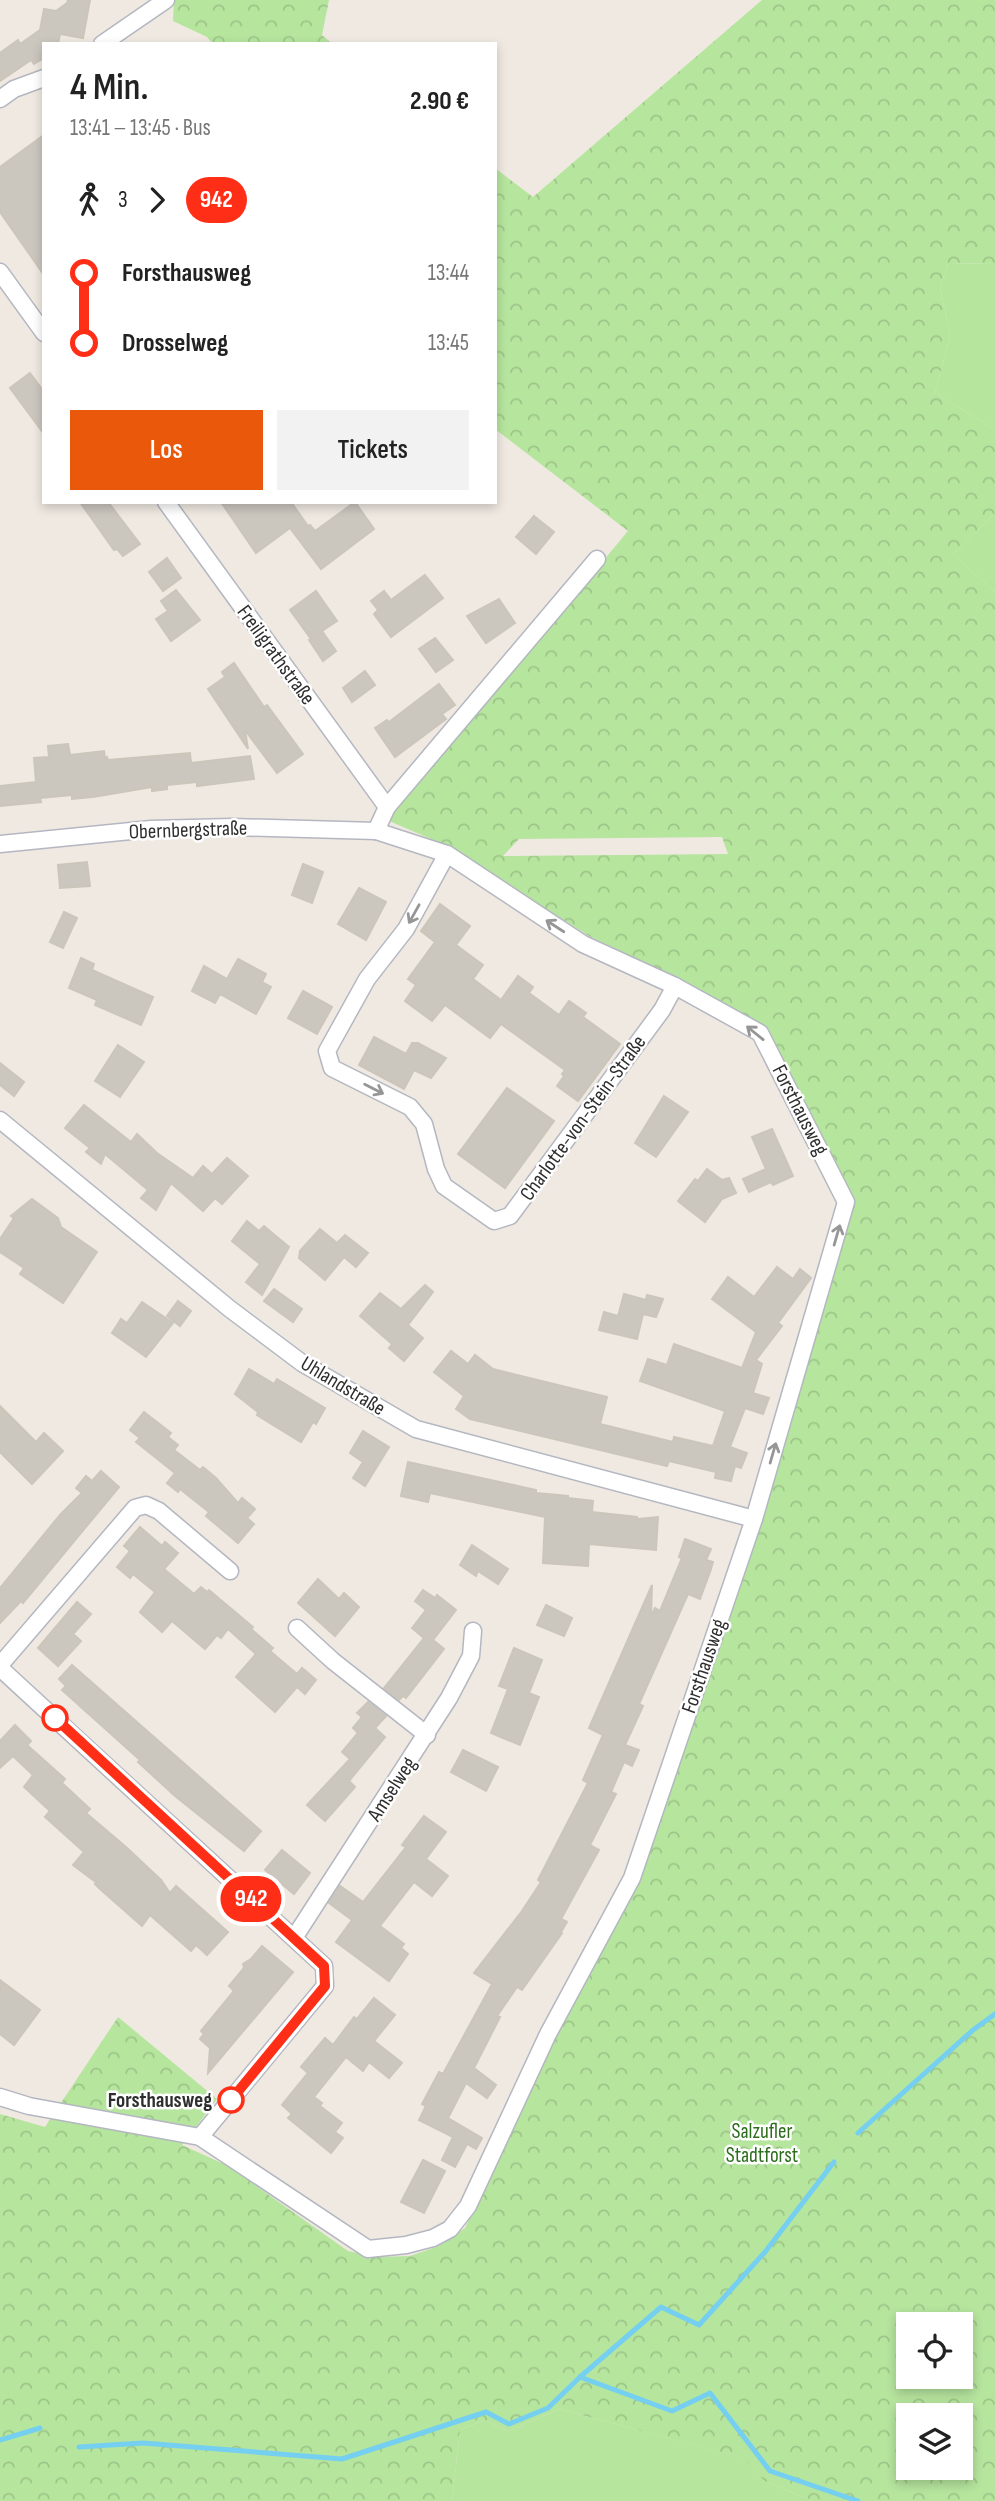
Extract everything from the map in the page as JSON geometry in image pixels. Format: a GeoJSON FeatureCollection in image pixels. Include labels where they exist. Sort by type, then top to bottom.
{"type":"FeatureCollection","features":[{"type":"Feature","properties":{"kind":"street"},"geometry":{"type":"LineString","coordinates":[[105,42],[166,0]]}},
{"type":"Feature","properties":{"kind":"street"},"geometry":{"type":"LineString","coordinates":[[0,99],[14,89],[42,79]]}},
{"type":"Feature","properties":{"kind":"street"},"geometry":{"type":"LineString","coordinates":[[0,272],[42,330]]}},
{"type":"Feature","properties":{"kind":"street"},"geometry":{"type":"LineString","coordinates":[[0,301],[14,291]]}},
{"type":"Feature","properties":{"kind":"street","name":"Freiligrathstraße"},"geometry":{"type":"LineString","coordinates":[[167,504],[387,807]]}},
{"type":"Feature","properties":{"kind":"street"},"geometry":{"type":"LineString","coordinates":[[376,831],[387,807],[597,559]]}},
{"type":"Feature","properties":{"kind":"street","name":"Obernbergstraße"},"geometry":{"type":"LineString","coordinates":[[0,844],[151,829],[232,827],[376,831]]}},
{"type":"Feature","properties":{"kind":"street","name":"Forsthausweg"},"geometry":{"type":"LineString","coordinates":[[0,2098],[29,2106],[200,2137],[368,2249],[406,2245],[433,2238],[450,2229],[468,2206],[548,2034],[632,1878],[754,1518],[846,1202],[760,1032],[675,986],[583,944],[446,854],[376,831]]}},
{"type":"Feature","properties":{"kind":"street","name":"Charlotte-von-Stein-Straße"},"geometry":{"type":"LineString","coordinates":[[446,854],[405,929],[367,979],[327,1051],[332,1068],[410,1107],[424,1124],[436,1169],[444,1185],[494,1221],[510,1216],[662,1010],[675,986]]}},
{"type":"Feature","properties":{"kind":"street","name":"Uhlandstraße"},"geometry":{"type":"LineString","coordinates":[[0,1120],[230,1309],[302,1363],[416,1429],[754,1518]]}},
{"type":"Feature","properties":{"kind":"street"},"geometry":{"type":"LineString","coordinates":[[200,2137],[325,1986],[324,1966],[0,1667],[135,1508],[146,1505],[159,1511],[230,1571]]}},
{"type":"Feature","properties":{"kind":"street"},"geometry":{"type":"LineString","coordinates":[[297,1628],[333,1661],[427,1735]]}},
{"type":"Feature","properties":{"kind":"street","name":"Amselweg"},"geometry":{"type":"LineString","coordinates":[[294,1938],[427,1735],[471,1656],[473,1632]]}},
{"type":"Feature","properties":{"kind":"green space"},"geometry":{"type":"Polygon","coordinates":[[[174,0],[329,0],[322,35],[330,42],[211,42],[207,37],[173,21],[174,0]]]}},
{"type":"Feature","properties":{"kind":"green space","name":"Salzufler Stadtforst"},"geometry":{"type":"Polygon","coordinates":[[[762,0],[995,0],[995,263],[948,264],[940,287],[950,336],[935,393],[995,430],[995,513],[953,554],[995,592],[995,2501],[813,2501],[764,2481],[743,2458],[559,2409],[508,2431],[484,2420],[460,2430],[452,2501],[0,2501],[0,2114],[45,2127],[118,2017],[217,2099],[182,2145],[228,2166],[348,2251],[377,2257],[410,2256],[439,2246],[465,2228],[555,2039],[637,1885],[762,1521],[853,1202],[766,1031],[679,979],[589,936],[447,846],[387,820],[628,531],[497,431],[497,170],[533,197],[762,0]],[[722,837],[519,839],[503,856],[728,854],[722,837]]]}},
{"type":"Feature","properties":{"kind":"green space"},"geometry":{"type":"Polygon","coordinates":[[[995,263],[995,430],[935,393],[950,336],[940,287],[948,264],[995,263]]]}},
{"type":"Feature","properties":{"kind":"green space"},"geometry":{"type":"Polygon","coordinates":[[[995,513],[995,592],[953,554],[995,513]]]}},
{"type":"Feature","properties":{"kind":"green space"},"geometry":{"type":"Polygon","coordinates":[[[559,2409],[744,2458],[764,2481],[813,2501],[452,2501],[460,2430],[484,2420],[508,2431],[559,2409]]]}},
{"type":"Feature","properties":{"kind":"building"},"geometry":{"type":"Polygon","coordinates":[[[68,0],[90,0],[83,38],[60,34],[58,42],[42,42],[42,59],[34,64],[31,60],[0,81],[0,53],[18,40],[20,44],[40,30],[44,9],[56,11],[68,0]]]}},
{"type":"Feature","properties":{"kind":"building"},"geometry":{"type":"Polygon","coordinates":[[[42,136],[42,272],[0,212],[0,167],[42,136]]]}},
{"type":"Feature","properties":{"kind":"building"},"geometry":{"type":"Polygon","coordinates":[[[30,373],[42,389],[42,431],[10,388],[30,373]]]}},
{"type":"Feature","properties":{"kind":"building"},"geometry":{"type":"Polygon","coordinates":[[[81,504],[110,504],[140,544],[123,556],[117,549],[114,550],[81,504]]]}},
{"type":"Feature","properties":{"kind":"building"},"geometry":{"type":"Polygon","coordinates":[[[222,504],[292,504],[308,526],[315,531],[352,504],[356,504],[374,529],[321,569],[290,528],[256,553],[222,504]]]}},
{"type":"Feature","properties":{"kind":"building"},"geometry":{"type":"Polygon","coordinates":[[[534,516],[554,532],[536,554],[516,537],[534,516]]]}},
{"type":"Feature","properties":{"kind":"building"},"geometry":{"type":"Polygon","coordinates":[[[167,558],[181,578],[163,591],[149,572],[167,558]]]}},
{"type":"Feature","properties":{"kind":"building"},"geometry":{"type":"Polygon","coordinates":[[[425,575],[443,598],[391,637],[374,614],[378,610],[371,601],[384,591],[391,600],[425,575]]]}},
{"type":"Feature","properties":{"kind":"building"},"geometry":{"type":"Polygon","coordinates":[[[176,590],[200,620],[171,641],[156,619],[168,611],[161,601],[176,590]]]}},
{"type":"Feature","properties":{"kind":"building"},"geometry":{"type":"Polygon","coordinates":[[[316,591],[337,621],[322,631],[336,651],[323,661],[290,610],[316,591]]]}},
{"type":"Feature","properties":{"kind":"building"},"geometry":{"type":"Polygon","coordinates":[[[499,599],[515,623],[486,643],[467,616],[499,599]]]}},
{"type":"Feature","properties":{"kind":"building"},"geometry":{"type":"Polygon","coordinates":[[[435,638],[453,660],[436,672],[419,649],[435,638]]]}},
{"type":"Feature","properties":{"kind":"building"},"geometry":{"type":"Polygon","coordinates":[[[234,663],[264,707],[267,705],[303,754],[277,773],[245,730],[248,749],[208,689],[225,677],[222,672],[234,663]]]}},
{"type":"Feature","properties":{"kind":"building"},"geometry":{"type":"Polygon","coordinates":[[[365,671],[375,685],[352,702],[343,688],[365,671]]]}},
{"type":"Feature","properties":{"kind":"building"},"geometry":{"type":"Polygon","coordinates":[[[439,684],[455,705],[442,714],[446,719],[395,757],[375,728],[387,720],[389,722],[439,684]]]}},
{"type":"Feature","properties":{"kind":"building"},"geometry":{"type":"Polygon","coordinates":[[[68,744],[70,755],[104,751],[108,760],[190,753],[191,763],[250,756],[254,779],[197,786],[197,782],[167,785],[167,789],[152,791],[152,787],[72,799],[72,795],[40,798],[41,802],[0,806],[0,786],[36,782],[34,758],[49,757],[48,746],[68,744]]]}},
{"type":"Feature","properties":{"kind":"building"},"geometry":{"type":"Polygon","coordinates":[[[87,862],[90,886],[60,888],[58,865],[87,862]]]}},
{"type":"Feature","properties":{"kind":"building"},"geometry":{"type":"Polygon","coordinates":[[[303,864],[323,872],[312,903],[292,895],[303,864]]]}},
{"type":"Feature","properties":{"kind":"building"},"geometry":{"type":"Polygon","coordinates":[[[359,888],[386,902],[366,940],[338,924],[359,888]]]}},
{"type":"Feature","properties":{"kind":"building"},"geometry":{"type":"Polygon","coordinates":[[[440,904],[470,926],[456,945],[483,965],[473,979],[501,1000],[518,976],[533,987],[529,993],[559,1015],[569,1001],[586,1013],[583,1017],[620,1044],[578,1101],[557,1086],[565,1070],[501,1024],[490,1038],[445,1005],[432,1021],[405,1001],[416,985],[408,979],[435,942],[421,931],[440,904]]]}},
{"type":"Feature","properties":{"kind":"building"},"geometry":{"type":"Polygon","coordinates":[[[64,912],[77,918],[63,948],[50,942],[64,912]]]}},
{"type":"Feature","properties":{"kind":"building"},"geometry":{"type":"Polygon","coordinates":[[[81,958],[94,964],[92,970],[153,997],[141,1025],[95,1005],[97,1000],[69,988],[81,958]]]}},
{"type":"Feature","properties":{"kind":"building"},"geometry":{"type":"Polygon","coordinates":[[[238,959],[266,974],[262,982],[271,987],[256,1014],[220,994],[215,1003],[192,991],[204,966],[227,979],[238,959]]]}},
{"type":"Feature","properties":{"kind":"building"},"geometry":{"type":"Polygon","coordinates":[[[303,991],[332,1007],[317,1034],[288,1018],[303,991]]]}},
{"type":"Feature","properties":{"kind":"building"},"geometry":{"type":"Polygon","coordinates":[[[374,1037],[406,1054],[412,1043],[418,1043],[446,1058],[431,1078],[414,1070],[404,1089],[359,1065],[374,1037]]]}},
{"type":"Feature","properties":{"kind":"building"},"geometry":{"type":"Polygon","coordinates":[[[118,1045],[144,1062],[120,1097],[95,1081],[118,1045]]]}},
{"type":"Feature","properties":{"kind":"building"},"geometry":{"type":"Polygon","coordinates":[[[0,1063],[24,1082],[14,1096],[0,1085],[0,1063]]]}},
{"type":"Feature","properties":{"kind":"building"},"geometry":{"type":"Polygon","coordinates":[[[507,1088],[554,1121],[505,1188],[458,1154],[507,1088]]]}},
{"type":"Feature","properties":{"kind":"building"},"geometry":{"type":"Polygon","coordinates":[[[664,1096],[688,1112],[656,1157],[635,1143],[664,1096]]]}},
{"type":"Feature","properties":{"kind":"building"},"geometry":{"type":"Polygon","coordinates":[[[84,1105],[131,1142],[137,1134],[157,1153],[193,1178],[203,1166],[212,1174],[227,1158],[248,1176],[222,1204],[215,1198],[203,1211],[171,1183],[156,1210],[141,1198],[148,1190],[105,1154],[101,1164],[86,1152],[90,1148],[65,1128],[84,1105]]]}},
{"type":"Feature","properties":{"kind":"building"},"geometry":{"type":"Polygon","coordinates":[[[772,1129],[793,1176],[749,1192],[743,1179],[766,1169],[752,1137],[772,1129]]]}},
{"type":"Feature","properties":{"kind":"building"},"geometry":{"type":"Polygon","coordinates":[[[707,1169],[722,1180],[729,1178],[736,1193],[722,1199],[705,1222],[678,1201],[695,1179],[698,1181],[707,1169]]]}},
{"type":"Feature","properties":{"kind":"building"},"geometry":{"type":"Polygon","coordinates":[[[32,1199],[58,1218],[61,1227],[97,1252],[63,1303],[20,1274],[24,1268],[0,1252],[0,1239],[14,1218],[11,1216],[32,1199]]]}},
{"type":"Feature","properties":{"kind":"building"},"geometry":{"type":"Polygon","coordinates":[[[247,1221],[259,1231],[264,1226],[289,1247],[262,1295],[246,1282],[260,1264],[232,1241],[247,1221]]]}},
{"type":"Feature","properties":{"kind":"building"},"geometry":{"type":"Polygon","coordinates":[[[320,1229],[337,1243],[345,1235],[368,1253],[356,1267],[344,1257],[325,1280],[299,1258],[300,1251],[320,1229]]]}},
{"type":"Feature","properties":{"kind":"building"},"geometry":{"type":"Polygon","coordinates":[[[777,1267],[793,1279],[800,1269],[811,1278],[778,1323],[782,1326],[756,1360],[762,1364],[753,1393],[769,1398],[763,1414],[745,1408],[730,1447],[747,1453],[741,1468],[735,1466],[731,1481],[715,1478],[716,1472],[669,1461],[667,1466],[470,1419],[456,1409],[464,1396],[434,1372],[451,1351],[468,1364],[475,1355],[493,1369],[607,1397],[600,1424],[673,1442],[674,1437],[713,1446],[725,1411],[640,1381],[648,1359],[667,1365],[674,1344],[742,1368],[756,1332],[712,1299],[728,1277],[754,1297],[777,1267]]]}},
{"type":"Feature","properties":{"kind":"building"},"geometry":{"type":"Polygon","coordinates":[[[425,1285],[433,1292],[408,1325],[423,1338],[404,1361],[389,1348],[392,1344],[360,1316],[380,1293],[401,1309],[425,1285]]]}},
{"type":"Feature","properties":{"kind":"building"},"geometry":{"type":"Polygon","coordinates":[[[274,1289],[302,1309],[293,1322],[264,1301],[274,1289]]]}},
{"type":"Feature","properties":{"kind":"building"},"geometry":{"type":"Polygon","coordinates":[[[624,1294],[646,1300],[647,1295],[663,1299],[656,1317],[643,1314],[637,1339],[599,1330],[604,1312],[618,1316],[624,1294]]]}},
{"type":"Feature","properties":{"kind":"building"},"geometry":{"type":"Polygon","coordinates":[[[178,1301],[191,1311],[180,1326],[167,1316],[178,1301]]]}},
{"type":"Feature","properties":{"kind":"building"},"geometry":{"type":"Polygon","coordinates":[[[142,1302],[173,1323],[146,1357],[112,1333],[121,1319],[127,1323],[142,1302]]]}},
{"type":"Feature","properties":{"kind":"building"},"geometry":{"type":"Polygon","coordinates":[[[249,1369],[274,1384],[277,1379],[325,1408],[301,1442],[257,1415],[258,1412],[235,1394],[249,1369]]]}},
{"type":"Feature","properties":{"kind":"building"},"geometry":{"type":"Polygon","coordinates":[[[0,1406],[36,1442],[44,1433],[63,1451],[32,1484],[0,1452],[0,1406]]]}},
{"type":"Feature","properties":{"kind":"building"},"geometry":{"type":"Polygon","coordinates":[[[144,1412],[171,1433],[168,1437],[178,1445],[174,1450],[200,1470],[203,1467],[238,1503],[242,1498],[255,1509],[247,1518],[254,1524],[238,1543],[206,1516],[209,1512],[180,1489],[178,1492],[167,1483],[175,1473],[136,1442],[140,1438],[130,1430],[144,1412]]]}},
{"type":"Feature","properties":{"kind":"building"},"geometry":{"type":"Polygon","coordinates":[[[363,1431],[389,1447],[365,1486],[353,1478],[363,1462],[350,1453],[363,1431]]]}},
{"type":"Feature","properties":{"kind":"building"},"geometry":{"type":"Polygon","coordinates":[[[408,1462],[536,1490],[536,1493],[593,1501],[592,1512],[637,1519],[658,1517],[656,1550],[589,1544],[588,1566],[543,1563],[545,1517],[430,1493],[428,1502],[401,1496],[408,1462]]]}},
{"type":"Feature","properties":{"kind":"building"},"geometry":{"type":"Polygon","coordinates":[[[101,1471],[119,1487],[23,1603],[21,1601],[0,1623],[0,1588],[60,1515],[82,1493],[76,1488],[86,1476],[92,1481],[101,1471]]]}},
{"type":"Feature","properties":{"kind":"building"},"geometry":{"type":"Polygon","coordinates":[[[140,1527],[162,1546],[165,1542],[178,1553],[164,1569],[194,1594],[201,1587],[207,1592],[209,1590],[253,1627],[251,1629],[273,1648],[270,1651],[297,1674],[302,1668],[316,1680],[305,1694],[297,1687],[275,1712],[236,1677],[256,1654],[228,1629],[221,1638],[217,1635],[205,1649],[172,1621],[162,1632],[140,1612],[155,1592],[133,1574],[130,1578],[117,1567],[130,1551],[124,1546],[140,1527]]]}},
{"type":"Feature","properties":{"kind":"building"},"geometry":{"type":"Polygon","coordinates":[[[685,1539],[711,1549],[706,1560],[713,1562],[710,1572],[700,1599],[688,1594],[639,1704],[643,1706],[625,1745],[639,1750],[632,1766],[624,1762],[611,1792],[616,1794],[590,1845],[599,1850],[561,1919],[567,1922],[562,1933],[522,1990],[517,1987],[497,2016],[500,2017],[474,2068],[496,2085],[487,2098],[466,2083],[448,2118],[482,2138],[476,2149],[467,2144],[455,2167],[442,2160],[453,2137],[419,2120],[426,2106],[422,2104],[439,2072],[443,2074],[492,1984],[474,1973],[541,1882],[538,1880],[588,1783],[583,1780],[603,1735],[589,1728],[652,1585],[651,1617],[655,1608],[660,1611],[682,1558],[679,1557],[685,1539]]]}},
{"type":"Feature","properties":{"kind":"building"},"geometry":{"type":"Polygon","coordinates":[[[472,1545],[508,1569],[498,1584],[478,1571],[476,1576],[460,1565],[472,1545]]]}},
{"type":"Feature","properties":{"kind":"building"},"geometry":{"type":"Polygon","coordinates":[[[318,1579],[339,1599],[344,1593],[359,1607],[335,1636],[298,1603],[318,1579]]]}},
{"type":"Feature","properties":{"kind":"building"},"geometry":{"type":"Polygon","coordinates":[[[423,1590],[435,1598],[437,1595],[456,1610],[433,1640],[444,1649],[406,1698],[403,1696],[399,1700],[384,1688],[424,1638],[412,1628],[426,1610],[415,1601],[423,1590]]]}},
{"type":"Feature","properties":{"kind":"building"},"geometry":{"type":"Polygon","coordinates":[[[77,1602],[91,1614],[73,1634],[81,1641],[58,1666],[38,1648],[77,1602]]]}},
{"type":"Feature","properties":{"kind":"building"},"geometry":{"type":"Polygon","coordinates":[[[546,1605],[572,1618],[564,1636],[537,1625],[546,1605]]]}},
{"type":"Feature","properties":{"kind":"building"},"geometry":{"type":"Polygon","coordinates":[[[514,1648],[542,1660],[529,1693],[539,1697],[520,1745],[491,1733],[508,1689],[499,1686],[514,1648]]]}},
{"type":"Feature","properties":{"kind":"building"},"geometry":{"type":"Polygon","coordinates":[[[72,1665],[261,1831],[244,1851],[175,1796],[138,1762],[140,1760],[62,1690],[66,1686],[59,1679],[72,1665]]]}},
{"type":"Feature","properties":{"kind":"building"},"geometry":{"type":"Polygon","coordinates":[[[368,1702],[386,1716],[375,1728],[385,1737],[349,1781],[355,1787],[325,1821],[307,1805],[350,1759],[342,1752],[358,1733],[353,1728],[362,1717],[357,1713],[368,1702]]]}},
{"type":"Feature","properties":{"kind":"building"},"geometry":{"type":"Polygon","coordinates":[[[15,1725],[31,1741],[27,1745],[65,1779],[62,1783],[90,1809],[86,1813],[161,1880],[170,1893],[176,1886],[228,1932],[207,1955],[196,1945],[191,1951],[150,1915],[142,1926],[100,1889],[95,1884],[97,1883],[73,1865],[84,1852],[45,1817],[50,1811],[24,1787],[33,1775],[13,1756],[0,1768],[0,1741],[15,1725]]]}},
{"type":"Feature","properties":{"kind":"building"},"geometry":{"type":"Polygon","coordinates":[[[463,1750],[498,1767],[486,1791],[451,1772],[463,1750]]]}},
{"type":"Feature","properties":{"kind":"building"},"geometry":{"type":"Polygon","coordinates":[[[424,1816],[446,1832],[426,1859],[448,1876],[432,1896],[414,1882],[380,1926],[404,1944],[401,1948],[408,1954],[389,1981],[336,1942],[352,1920],[329,1903],[340,1886],[363,1902],[406,1847],[402,1845],[424,1816]]]}},
{"type":"Feature","properties":{"kind":"building"},"geometry":{"type":"Polygon","coordinates":[[[282,1850],[310,1873],[294,1894],[265,1870],[282,1850]]]}},
{"type":"Feature","properties":{"kind":"building"},"geometry":{"type":"Polygon","coordinates":[[[262,1946],[293,1972],[208,2073],[210,2048],[200,2039],[204,2034],[201,2031],[234,1991],[229,1986],[244,1968],[243,1964],[262,1946]]]}},
{"type":"Feature","properties":{"kind":"building"},"geometry":{"type":"Polygon","coordinates":[[[0,1980],[40,2010],[14,2045],[0,2034],[0,1980]]]}},
{"type":"Feature","properties":{"kind":"building"},"geometry":{"type":"Polygon","coordinates":[[[374,1998],[395,2015],[374,2041],[402,2063],[389,2078],[369,2062],[363,2071],[346,2057],[314,2097],[322,2103],[320,2106],[342,2123],[335,2132],[343,2138],[331,2153],[288,2118],[292,2114],[282,2105],[308,2073],[301,2067],[325,2038],[333,2045],[354,2017],[357,2019],[374,1998]]]}},
{"type":"Feature","properties":{"kind":"building"},"geometry":{"type":"Polygon","coordinates":[[[423,2160],[445,2171],[424,2213],[401,2202],[423,2160]]]}},
{"type":"Feature","properties":{"kind":"waterway"},"geometry":{"type":"LineString","coordinates":[[858,2133],[973,2030],[995,2014]]}},
{"type":"Feature","properties":{"kind":"waterway"},"geometry":{"type":"LineString","coordinates":[[580,2377],[661,2307],[699,2325],[765,2252],[834,2162]]}},
{"type":"Feature","properties":{"kind":"waterway"},"geometry":{"type":"LineString","coordinates":[[79,2447],[143,2443],[342,2459],[486,2412],[509,2424],[548,2408],[580,2377],[672,2411],[710,2393],[770,2471],[858,2501]]}},
{"type":"Feature","properties":{"kind":"waterway"},"geometry":{"type":"LineString","coordinates":[[0,2440],[40,2428]]}},
{"type":"Feature","properties":{"kind":"bus line","name":"942"},"geometry":{"type":"LineString","coordinates":[[55,1718],[324,1966],[325,1986],[231,2100]]}},
{"type":"Feature","properties":{"kind":"place","name":"Forsthausweg"},"geometry":{"type":"Point","coordinates":[231,2100]}}]}
